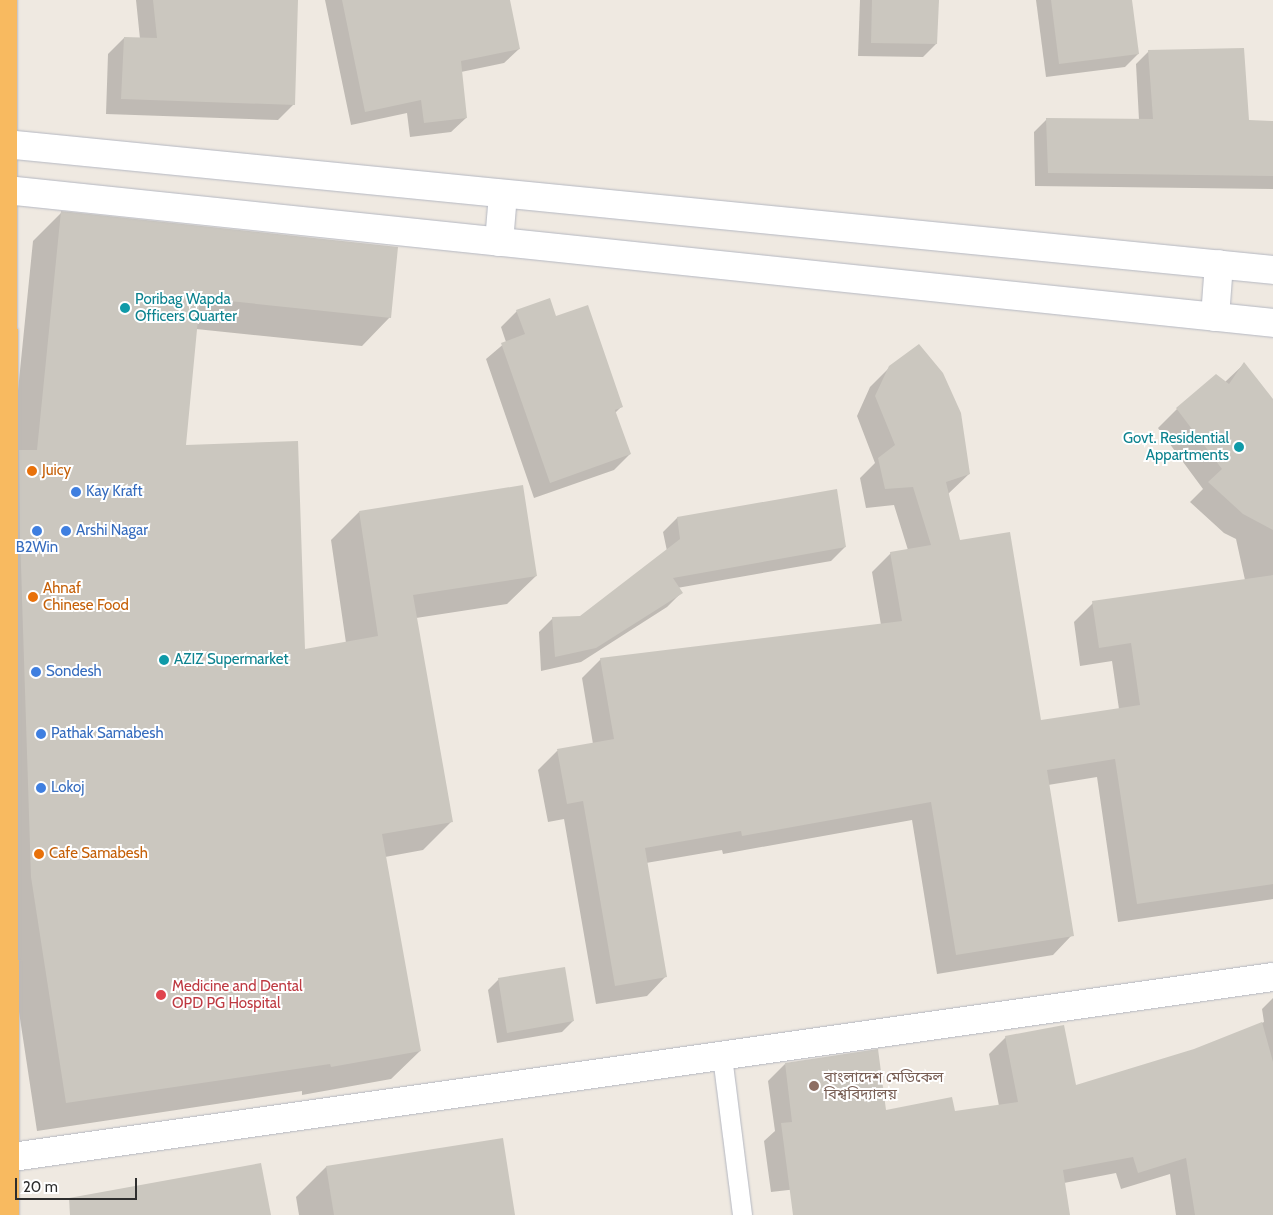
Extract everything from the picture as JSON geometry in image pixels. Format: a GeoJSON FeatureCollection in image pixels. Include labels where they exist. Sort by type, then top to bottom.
{"type":"FeatureCollection","features":[{"type":"Feature","properties":{"kind":"highway"},"geometry":{"type":"LineString","coordinates":[[3,0],[6,190],[5,1215]]}},
{"type":"Feature","properties":{"kind":"street"},"geometry":{"type":"LineString","coordinates":[[5,144],[1273,270]]}},
{"type":"Feature","properties":{"kind":"street"},"geometry":{"type":"LineString","coordinates":[[6,190],[1273,323]]}},
{"type":"Feature","properties":{"kind":"street"},"geometry":{"type":"LineString","coordinates":[[499,242],[503,194]]}},
{"type":"Feature","properties":{"kind":"street"},"geometry":{"type":"LineString","coordinates":[[1215,317],[1220,264]]}},
{"type":"Feature","properties":{"kind":"street"},"geometry":{"type":"LineString","coordinates":[[6,1158],[1273,977]]}},
{"type":"Feature","properties":{"kind":"lane"},"geometry":{"type":"LineString","coordinates":[[722,1056],[742,1215]]}},
{"type":"Feature","properties":{"kind":"building"},"geometry":{"type":"Polygon","coordinates":[[[153,0],[298,0],[295,105],[121,99],[124,37],[157,38],[153,0]]]}},
{"type":"Feature","properties":{"kind":"building"},"geometry":{"type":"Polygon","coordinates":[[[342,0],[510,0],[520,49],[461,61],[467,118],[424,123],[421,100],[365,112],[342,0]]]}},
{"type":"Feature","properties":{"kind":"building"},"geometry":{"type":"Polygon","coordinates":[[[872,0],[939,0],[937,44],[871,43],[872,0]]]}},
{"type":"Feature","properties":{"kind":"building"},"geometry":{"type":"Polygon","coordinates":[[[1051,0],[1132,0],[1139,54],[1059,64],[1051,0]]]}},
{"type":"Feature","properties":{"kind":"building"},"geometry":{"type":"Polygon","coordinates":[[[1244,48],[1249,120],[1273,121],[1273,176],[1048,173],[1046,118],[1153,119],[1148,50],[1244,48]]]}},
{"type":"Feature","properties":{"kind":"building"},"geometry":{"type":"Polygon","coordinates":[[[61,211],[398,247],[391,318],[200,298],[186,445],[298,441],[305,649],[378,636],[359,511],[523,485],[537,576],[413,595],[453,822],[382,834],[421,1051],[331,1067],[330,1064],[66,1103],[31,877],[19,450],[37,450],[61,211]]]}},
{"type":"Feature","properties":{"kind":"building"},"geometry":{"type":"Polygon","coordinates":[[[550,298],[556,316],[588,305],[623,407],[615,410],[631,454],[550,483],[501,343],[525,334],[516,310],[550,298]]]}},
{"type":"Feature","properties":{"kind":"building"},"geometry":{"type":"Polygon","coordinates":[[[919,344],[943,373],[961,413],[970,474],[946,482],[960,540],[1010,532],[1041,720],[1140,705],[1131,643],[1099,648],[1092,601],[1273,575],[1273,884],[1137,904],[1115,759],[1047,770],[1074,936],[956,955],[931,802],[742,836],[741,831],[645,848],[667,977],[615,986],[583,801],[567,804],[557,749],[614,739],[600,658],[902,621],[890,552],[931,545],[913,487],[885,489],[878,458],[895,445],[875,396],[889,366],[919,344]]]}},
{"type":"Feature","properties":{"kind":"building","name":"Govt. Residential Appartments"},"geometry":{"type":"Polygon","coordinates":[[[1244,362],[1273,399],[1273,530],[1243,514],[1208,482],[1222,469],[1176,408],[1216,374],[1229,384],[1244,362]]]}},
{"type":"Feature","properties":{"kind":"building"},"geometry":{"type":"Polygon","coordinates":[[[837,489],[846,547],[673,578],[683,593],[596,648],[555,657],[552,617],[580,616],[680,539],[677,517],[837,489]]]}},
{"type":"Feature","properties":{"kind":"building"},"geometry":{"type":"Polygon","coordinates":[[[565,967],[574,1021],[507,1033],[498,978],[565,967]]]}},
{"type":"Feature","properties":{"kind":"building"},"geometry":{"type":"Polygon","coordinates":[[[1262,1022],[1273,1062],[1273,1215],[1195,1215],[1186,1158],[1138,1173],[1133,1157],[1063,1170],[1070,1215],[793,1215],[781,1123],[792,1122],[785,1063],[878,1049],[886,1110],[952,1097],[955,1111],[1018,1102],[1005,1036],[1064,1025],[1076,1085],[1194,1049],[1262,1022]]]}},
{"type":"Feature","properties":{"kind":"building"},"geometry":{"type":"Polygon","coordinates":[[[503,1138],[515,1215],[334,1215],[326,1166],[503,1138]]]}},
{"type":"Feature","properties":{"kind":"building"},"geometry":{"type":"Polygon","coordinates":[[[261,1163],[271,1215],[70,1215],[69,1198],[261,1163]]]}},
{"type":"Feature","properties":{"kind":"place","name":"Poribag Wapda Officers Quarter"},"geometry":{"type":"Point","coordinates":[125,308]}},
{"type":"Feature","properties":{"kind":"place","name":"Govt. Residential Appartments"},"geometry":{"type":"Point","coordinates":[1239,447]}},
{"type":"Feature","properties":{"kind":"place","name":"Juicy"},"geometry":{"type":"Point","coordinates":[32,471]}},
{"type":"Feature","properties":{"kind":"place","name":"Kay Kraft"},"geometry":{"type":"Point","coordinates":[76,492]}},
{"type":"Feature","properties":{"kind":"place","name":"B2Win"},"geometry":{"type":"Point","coordinates":[37,531]}},
{"type":"Feature","properties":{"kind":"place","name":"Arshi Nagar"},"geometry":{"type":"Point","coordinates":[66,531]}},
{"type":"Feature","properties":{"kind":"place","name":"Ahnaf Chinese Food"},"geometry":{"type":"Point","coordinates":[33,597]}},
{"type":"Feature","properties":{"kind":"place","name":"AZIZ Supermarket"},"geometry":{"type":"Point","coordinates":[164,660]}},
{"type":"Feature","properties":{"kind":"place","name":"Sondesh"},"geometry":{"type":"Point","coordinates":[36,672]}},
{"type":"Feature","properties":{"kind":"place","name":"Pathak Samabesh"},"geometry":{"type":"Point","coordinates":[41,734]}},
{"type":"Feature","properties":{"kind":"place","name":"Lokoj"},"geometry":{"type":"Point","coordinates":[41,788]}},
{"type":"Feature","properties":{"kind":"place","name":"Cafe Samabesh"},"geometry":{"type":"Point","coordinates":[39,854]}},
{"type":"Feature","properties":{"kind":"place","name":"Medicine and Dental OPD PG Hospital"},"geometry":{"type":"Point","coordinates":[161,995]}},
{"type":"Feature","properties":{"kind":"place","name":"বাংলাদেশ মেডিকেল বিশ্ববিদ্যালয়"},"geometry":{"type":"Point","coordinates":[814,1086]}}]}
